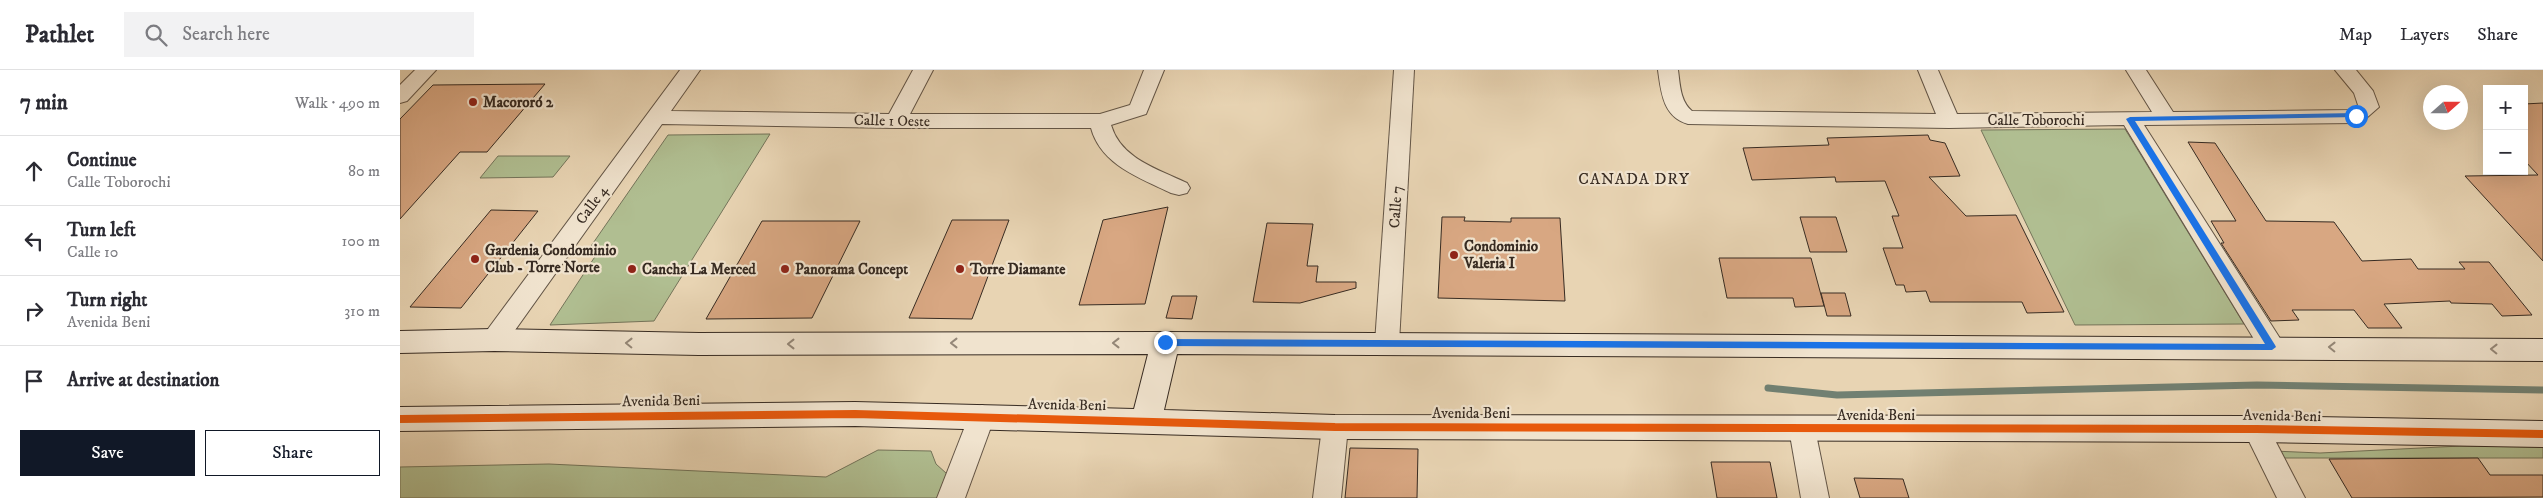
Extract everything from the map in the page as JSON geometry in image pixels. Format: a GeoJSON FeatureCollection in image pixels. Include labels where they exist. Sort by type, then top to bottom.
{"type":"FeatureCollection","features":[{"type":"Feature","properties":{"kind":"street"},"geometry":{"type":"LineString","coordinates":[[400,97],[426,70]]}},
{"type":"Feature","properties":{"kind":"street","name":"Calle 4"},"geometry":{"type":"LineString","coordinates":[[494,340],[690,70]]}},
{"type":"Feature","properties":{"kind":"street"},"geometry":{"type":"LineString","coordinates":[[896,121],[923,70]]}},
{"type":"Feature","properties":{"kind":"street","name":"Calle 1 Oeste"},"geometry":{"type":"LineString","coordinates":[[655,117],[896,121],[1100,121],[1128,114],[1139,109],[1154,70]]}},
{"type":"Feature","properties":{"kind":"street","name":"Calle 7"},"geometry":{"type":"LineString","coordinates":[[1387,343],[1404,70]]}},
{"type":"Feature","properties":{"kind":"street"},"geometry":{"type":"LineString","coordinates":[[1668,70],[1675,106],[1681,113],[1700,117]]}},
{"type":"Feature","properties":{"kind":"street"},"geometry":{"type":"LineString","coordinates":[[1928,70],[1949,120]]}},
{"type":"Feature","properties":{"kind":"street"},"geometry":{"type":"LineString","coordinates":[[2136,70],[2167,119]]}},
{"type":"Feature","properties":{"kind":"street","name":"Calle Toborochi"},"geometry":{"type":"LineString","coordinates":[[1700,117],[1949,120],[2356,116],[2369,107],[2363,91],[2345,70]]}},
{"type":"Feature","properties":{"kind":"street"},"geometry":{"type":"LineString","coordinates":[[2130,119],[2272,347]]}},
{"type":"Feature","properties":{"kind":"street"},"geometry":{"type":"LineString","coordinates":[[1100,121],[1102,134],[1115,154],[1179,188]]}},
{"type":"Feature","properties":{"kind":"street"},"geometry":{"type":"LineString","coordinates":[[400,342],[494,340],[699,344],[1165,342],[2543,350]]}},
{"type":"Feature","properties":{"kind":"street"},"geometry":{"type":"LineString","coordinates":[[1147,420],[1165,342]]}},
{"type":"Feature","properties":{"kind":"street","name":"Avenida Beni"},"geometry":{"type":"LineString","coordinates":[[400,419],[681,414],[982,416],[1335,427],[2256,429],[2459,431],[2543,434]]}},
{"type":"Feature","properties":{"kind":"street"},"geometry":{"type":"LineString","coordinates":[[951,498],[982,416]]}},
{"type":"Feature","properties":{"kind":"street"},"geometry":{"type":"LineString","coordinates":[[2459,431],[2543,425]]}},
{"type":"Feature","properties":{"kind":"street"},"geometry":{"type":"LineString","coordinates":[[1327,498],[1335,427]]}},
{"type":"Feature","properties":{"kind":"street"},"geometry":{"type":"LineString","coordinates":[[1802,428],[1815,498]]}},
{"type":"Feature","properties":{"kind":"street"},"geometry":{"type":"LineString","coordinates":[[2256,429],[2291,498]]}},
{"type":"Feature","properties":{"kind":"green space"},"geometry":{"type":"Polygon","coordinates":[[[2125,129],[2244,324],[2075,325],[1981,130],[2125,129]]]}},
{"type":"Feature","properties":{"kind":"green space"},"geometry":{"type":"Polygon","coordinates":[[[770,134],[654,321],[550,325],[600,249],[589,249],[668,135],[770,134]]]}},
{"type":"Feature","properties":{"kind":"green space"},"geometry":{"type":"Polygon","coordinates":[[[498,156],[570,156],[553,177],[480,178],[498,156]]]}},
{"type":"Feature","properties":{"kind":"green space"},"geometry":{"type":"Polygon","coordinates":[[[2461,446],[2543,447],[2543,458],[2275,458],[2273,451],[2320,453],[2461,446]]]}},
{"type":"Feature","properties":{"kind":"green space"},"geometry":{"type":"Polygon","coordinates":[[[878,450],[931,451],[936,464],[957,483],[948,498],[400,498],[400,467],[549,464],[826,477],[878,450]]]}},
{"type":"Feature","properties":{"kind":"building","name":"Macororó 2"},"geometry":{"type":"Polygon","coordinates":[[[545,84],[487,152],[460,152],[400,219],[400,119],[433,85],[545,84]]]}},
{"type":"Feature","properties":{"kind":"building"},"geometry":{"type":"Polygon","coordinates":[[[2543,103],[2543,261],[2465,176],[2538,175],[2528,164],[2528,104],[2543,103]]]}},
{"type":"Feature","properties":{"kind":"building"},"geometry":{"type":"Polygon","coordinates":[[[1928,135],[1930,140],[1945,143],[1960,176],[1929,177],[1966,216],[2016,215],[2064,312],[2027,313],[2022,302],[1930,302],[1926,291],[1906,292],[1904,285],[1896,285],[1883,248],[1903,248],[1892,216],[1899,216],[1885,181],[1836,182],[1835,177],[1752,180],[1743,148],[1829,145],[1827,138],[1928,135]]]}},
{"type":"Feature","properties":{"kind":"building"},"geometry":{"type":"Polygon","coordinates":[[[2188,142],[2215,143],[2266,221],[2334,222],[2362,261],[2411,259],[2418,269],[2465,269],[2459,262],[2489,262],[2532,315],[2502,316],[2492,304],[2451,303],[2450,301],[2384,304],[2402,328],[2368,328],[2354,310],[2292,310],[2299,320],[2271,321],[2221,243],[2224,243],[2211,221],[2236,221],[2188,142]]]}},
{"type":"Feature","properties":{"kind":"building"},"geometry":{"type":"Polygon","coordinates":[[[1168,207],[1145,304],[1079,305],[1103,220],[1168,207]]]}},
{"type":"Feature","properties":{"kind":"building","name":"Gardenia Condominio Club - Torre Norte"},"geometry":{"type":"Polygon","coordinates":[[[491,210],[538,211],[461,308],[410,307],[491,210]]]}},
{"type":"Feature","properties":{"kind":"building"},"geometry":{"type":"Polygon","coordinates":[[[1442,217],[1465,217],[1464,221],[1511,222],[1511,218],[1560,218],[1565,301],[1438,298],[1442,217]]]}},
{"type":"Feature","properties":{"kind":"building"},"geometry":{"type":"Polygon","coordinates":[[[1800,217],[1836,217],[1847,252],[1810,252],[1800,217]]]}},
{"type":"Feature","properties":{"kind":"building","name":"Torre Diamante"},"geometry":{"type":"Polygon","coordinates":[[[952,220],[1009,220],[972,319],[909,318],[952,220]]]}},
{"type":"Feature","properties":{"kind":"building","name":"Panorama Concept"},"geometry":{"type":"Polygon","coordinates":[[[762,221],[860,221],[812,318],[706,319],[762,221]]]}},
{"type":"Feature","properties":{"kind":"building"},"geometry":{"type":"Polygon","coordinates":[[[1267,223],[1313,224],[1307,266],[1318,266],[1316,282],[1356,282],[1356,288],[1300,303],[1253,302],[1267,223]]]}},
{"type":"Feature","properties":{"kind":"building"},"geometry":{"type":"Polygon","coordinates":[[[1719,258],[1811,258],[1824,306],[1795,307],[1793,298],[1727,298],[1719,258]]]}},
{"type":"Feature","properties":{"kind":"building"},"geometry":{"type":"Polygon","coordinates":[[[1821,293],[1845,293],[1851,316],[1827,316],[1821,293]]]}},
{"type":"Feature","properties":{"kind":"building"},"geometry":{"type":"Polygon","coordinates":[[[1172,296],[1197,296],[1192,319],[1166,318],[1172,296]]]}},
{"type":"Feature","properties":{"kind":"building"},"geometry":{"type":"Polygon","coordinates":[[[1350,448],[1418,449],[1417,498],[1345,498],[1350,448]]]}},
{"type":"Feature","properties":{"kind":"building"},"geometry":{"type":"Polygon","coordinates":[[[2478,458],[2490,475],[2543,475],[2543,497],[2352,498],[2329,459],[2478,458]]]}},
{"type":"Feature","properties":{"kind":"building"},"geometry":{"type":"Polygon","coordinates":[[[1711,462],[1770,462],[1777,498],[1717,498],[1711,462]]]}},
{"type":"Feature","properties":{"kind":"building"},"geometry":{"type":"Polygon","coordinates":[[[1854,478],[1903,479],[1909,498],[1860,498],[1854,478]]]}},
{"type":"Feature","properties":{"kind":"waterway"},"geometry":{"type":"LineString","coordinates":[[1768,388],[1837,395],[2257,385],[2543,390]]}},
{"type":"Feature","properties":{"kind":"cycle path"},"geometry":{"type":"LineString","coordinates":[[400,419],[855,414],[1335,427],[2256,429],[2543,434]]}},
{"type":"Feature","properties":{"kind":"place","name":"Macororó 2"},"geometry":{"type":"Point","coordinates":[473,102]}},
{"type":"Feature","properties":{"kind":"place","name":"Condominio Valeria I"},"geometry":{"type":"Point","coordinates":[1454,255]}},
{"type":"Feature","properties":{"kind":"place","name":"Gardenia Condominio Club - Torre Norte"},"geometry":{"type":"Point","coordinates":[475,259]}},
{"type":"Feature","properties":{"kind":"place","name":"Cancha La Merced"},"geometry":{"type":"Point","coordinates":[632,269]}},
{"type":"Feature","properties":{"kind":"place","name":"Panorama Concept"},"geometry":{"type":"Point","coordinates":[785,269]}},
{"type":"Feature","properties":{"kind":"place","name":"Torre Diamante"},"geometry":{"type":"Point","coordinates":[960,269]}},
{"type":"Feature","properties":{"kind":"district","name":"CANADA DRY"},"geometry":{"type":"Point","coordinates":[1634,179]}},
{"type":"Feature","properties":{"kind":"route"},"geometry":{"type":"LineString","coordinates":[[1165,342],[2272,347],[2130,119],[2356,116]]}}]}
